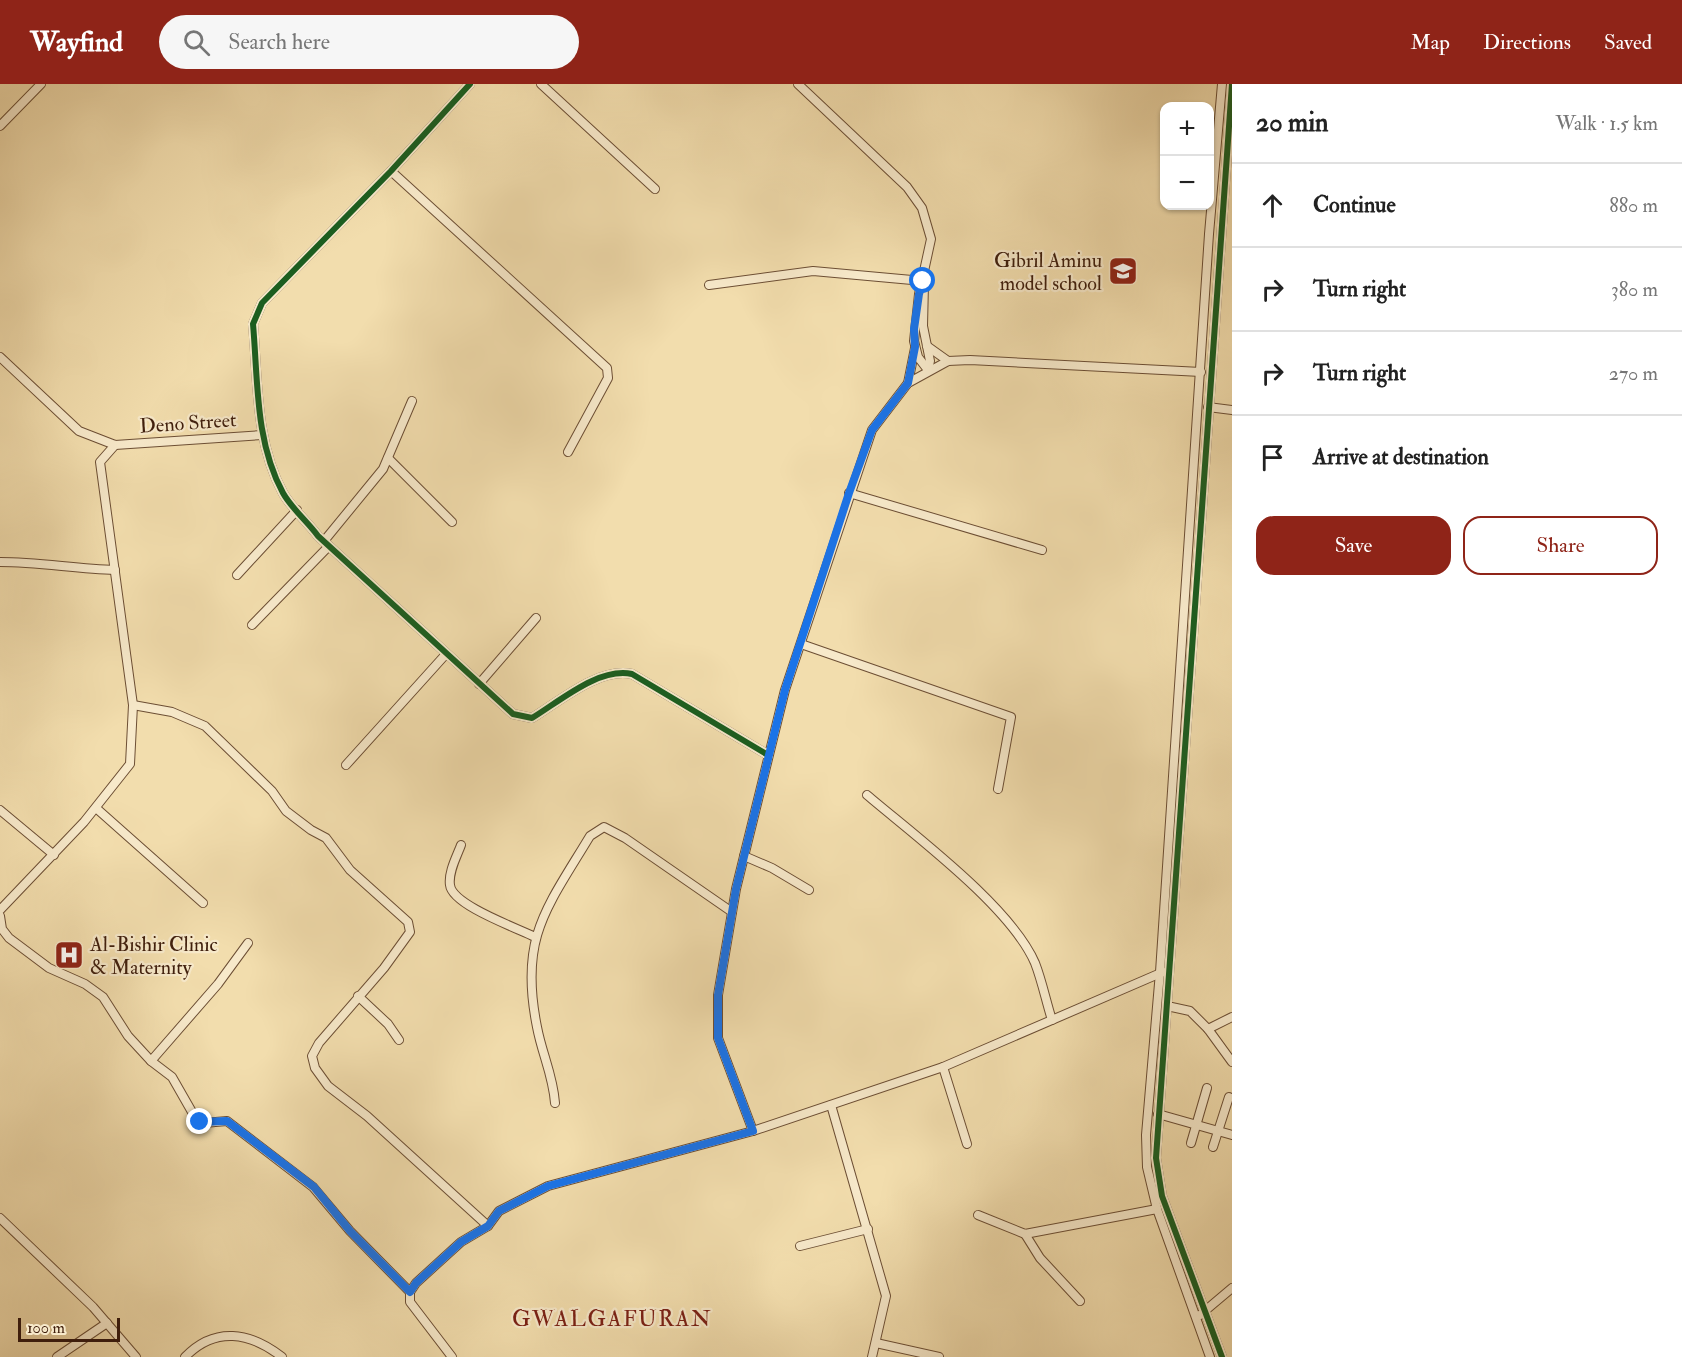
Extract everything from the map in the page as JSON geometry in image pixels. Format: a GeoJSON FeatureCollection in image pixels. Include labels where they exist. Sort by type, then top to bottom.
{"type":"FeatureCollection","features":[{"type":"Feature","properties":{"kind":"street"},"geometry":{"type":"LineString","coordinates":[[0,126],[41,84]]}},
{"type":"Feature","properties":{"kind":"street"},"geometry":{"type":"LineString","coordinates":[[470,84],[392,171],[262,303],[255,316],[253,324],[262,435],[283,492],[327,544],[513,714],[532,718],[604,674],[622,672],[633,674],[768,755]]}},
{"type":"Feature","properties":{"kind":"street"},"geometry":{"type":"LineString","coordinates":[[541,84],[656,189]]}},
{"type":"Feature","properties":{"kind":"street"},"geometry":{"type":"LineString","coordinates":[[798,84],[907,187],[922,208],[931,239],[914,329],[915,347],[908,383]]}},
{"type":"Feature","properties":{"kind":"street"},"geometry":{"type":"LineString","coordinates":[[1222,84],[1191,511],[1165,972],[1167,1006],[1156,1158],[1162,1196],[1222,1357]]}},
{"type":"Feature","properties":{"kind":"street"},"geometry":{"type":"LineString","coordinates":[[1210,1357],[1157,1209],[1147,1167],[1146,1135],[1165,972],[1232,84]]}},
{"type":"Feature","properties":{"kind":"street"},"geometry":{"type":"LineString","coordinates":[[392,171],[607,368],[608,378],[568,452]]}},
{"type":"Feature","properties":{"kind":"street"},"geometry":{"type":"LineString","coordinates":[[1209,244],[1219,245]]}},
{"type":"Feature","properties":{"kind":"street"},"geometry":{"type":"LineString","coordinates":[[709,285],[813,271],[923,281]]}},
{"type":"Feature","properties":{"kind":"street"},"geometry":{"type":"LineString","coordinates":[[923,281],[926,291],[923,326],[930,361],[927,370]]}},
{"type":"Feature","properties":{"kind":"street"},"geometry":{"type":"LineString","coordinates":[[927,346],[948,361]]}},
{"type":"Feature","properties":{"kind":"street"},"geometry":{"type":"LineString","coordinates":[[915,347],[927,370]]}},
{"type":"Feature","properties":{"kind":"street"},"geometry":{"type":"LineString","coordinates":[[0,357],[79,431],[115,445],[100,462],[133,705],[130,764],[96,808],[0,910]]}},
{"type":"Feature","properties":{"kind":"street"},"geometry":{"type":"LineString","coordinates":[[753,1131],[718,1038],[718,995],[732,912],[785,690],[849,493],[872,430],[908,383],[927,370],[948,361],[970,360],[1201,372]]}},
{"type":"Feature","properties":{"kind":"street"},"geometry":{"type":"LineString","coordinates":[[252,625],[327,544],[366,492],[388,458],[411,400]]}},
{"type":"Feature","properties":{"kind":"street"},"geometry":{"type":"LineString","coordinates":[[1208,407],[1232,410]]}},
{"type":"Feature","properties":{"kind":"street","name":"Deno Street"},"geometry":{"type":"LineString","coordinates":[[115,445],[262,435]]}},
{"type":"Feature","properties":{"kind":"street"},"geometry":{"type":"LineString","coordinates":[[388,458],[452,522]]}},
{"type":"Feature","properties":{"kind":"street"},"geometry":{"type":"LineString","coordinates":[[849,493],[1042,550]]}},
{"type":"Feature","properties":{"kind":"street"},"geometry":{"type":"LineString","coordinates":[[237,575],[297,510]]}},
{"type":"Feature","properties":{"kind":"street"},"geometry":{"type":"LineString","coordinates":[[1191,511],[1201,513]]}},
{"type":"Feature","properties":{"kind":"street"},"geometry":{"type":"LineString","coordinates":[[0,562],[39,562],[61,568],[115,570]]}},
{"type":"Feature","properties":{"kind":"street"},"geometry":{"type":"LineString","coordinates":[[478,684],[536,618]]}},
{"type":"Feature","properties":{"kind":"street"},"geometry":{"type":"LineString","coordinates":[[801,644],[1011,717],[998,789]]}},
{"type":"Feature","properties":{"kind":"street"},"geometry":{"type":"LineString","coordinates":[[346,765],[446,654]]}},
{"type":"Feature","properties":{"kind":"street"},"geometry":{"type":"LineString","coordinates":[[133,705],[178,714],[205,726],[272,791],[286,811],[326,838],[334,853],[350,870],[408,922],[410,932],[384,969],[358,996],[315,1049],[312,1056],[315,1068],[328,1086],[367,1116],[488,1226]]}},
{"type":"Feature","properties":{"kind":"street"},"geometry":{"type":"LineString","coordinates":[[867,795],[947,862],[988,902],[1015,933],[1034,962],[1052,1020]]}},
{"type":"Feature","properties":{"kind":"street"},"geometry":{"type":"LineString","coordinates":[[96,808],[203,903]]}},
{"type":"Feature","properties":{"kind":"street"},"geometry":{"type":"LineString","coordinates":[[0,810],[54,855]]}},
{"type":"Feature","properties":{"kind":"street"},"geometry":{"type":"LineString","coordinates":[[555,1103],[554,1084],[538,1036],[531,1001],[530,960],[535,937],[555,894],[590,836],[604,827],[625,837],[732,912]]}},
{"type":"Feature","properties":{"kind":"street"},"geometry":{"type":"LineString","coordinates":[[461,845],[449,885],[453,892],[473,908],[535,937]]}},
{"type":"Feature","properties":{"kind":"street"},"geometry":{"type":"LineString","coordinates":[[744,856],[772,868],[809,890]]}},
{"type":"Feature","properties":{"kind":"street"},"geometry":{"type":"LineString","coordinates":[[0,916],[2,929],[9,938],[49,968],[85,984],[103,997],[121,1027],[151,1061],[172,1077],[196,1119],[204,1123],[227,1121],[314,1187],[350,1231],[410,1292]]}},
{"type":"Feature","properties":{"kind":"street"},"geometry":{"type":"LineString","coordinates":[[151,1061],[218,984],[248,943]]}},
{"type":"Feature","properties":{"kind":"street"},"geometry":{"type":"LineString","coordinates":[[452,1357],[410,1302],[410,1292],[416,1283],[461,1242],[488,1226],[499,1211],[548,1186],[753,1131],[943,1067],[1165,972]]}},
{"type":"Feature","properties":{"kind":"street"},"geometry":{"type":"LineString","coordinates":[[358,996],[399,1040]]}},
{"type":"Feature","properties":{"kind":"street"},"geometry":{"type":"LineString","coordinates":[[1167,1006],[1185,1008],[1208,1029],[1232,1062]]}},
{"type":"Feature","properties":{"kind":"street"},"geometry":{"type":"LineString","coordinates":[[1208,1029],[1232,1017]]}},
{"type":"Feature","properties":{"kind":"street"},"geometry":{"type":"LineString","coordinates":[[943,1067],[967,1144]]}},
{"type":"Feature","properties":{"kind":"street"},"geometry":{"type":"LineString","coordinates":[[1191,1143],[1207,1088]]}},
{"type":"Feature","properties":{"kind":"street"},"geometry":{"type":"LineString","coordinates":[[1213,1147],[1229,1097]]}},
{"type":"Feature","properties":{"kind":"street"},"geometry":{"type":"LineString","coordinates":[[831,1105],[868,1228],[885,1296],[872,1357]]}},
{"type":"Feature","properties":{"kind":"street"},"geometry":{"type":"LineString","coordinates":[[1158,1114],[1232,1135]]}},
{"type":"Feature","properties":{"kind":"street"},"geometry":{"type":"LineString","coordinates":[[978,1215],[1025,1234],[1157,1209]]}},
{"type":"Feature","properties":{"kind":"street"},"geometry":{"type":"LineString","coordinates":[[0,1218],[93,1306],[136,1357]]}},
{"type":"Feature","properties":{"kind":"street"},"geometry":{"type":"LineString","coordinates":[[800,1246],[868,1228]]}},
{"type":"Feature","properties":{"kind":"street"},"geometry":{"type":"LineString","coordinates":[[1025,1234],[1040,1258],[1080,1301]]}},
{"type":"Feature","properties":{"kind":"street"},"geometry":{"type":"LineString","coordinates":[[1195,1317],[1205,1313],[1232,1288]]}},
{"type":"Feature","properties":{"kind":"street"},"geometry":{"type":"LineString","coordinates":[[57,1357],[107,1323]]}},
{"type":"Feature","properties":{"kind":"street"},"geometry":{"type":"LineString","coordinates":[[185,1357],[203,1341],[232,1336],[258,1341],[282,1357]]}},
{"type":"Feature","properties":{"kind":"street"},"geometry":{"type":"LineString","coordinates":[[876,1343],[939,1357]]}},
{"type":"Feature","properties":{"kind":"cycle path"},"geometry":{"type":"LineString","coordinates":[[470,84],[391,171],[262,303],[253,324],[257,389],[267,453],[274,473],[287,499],[318,536],[513,714],[532,718],[593,680],[619,673],[632,674],[768,755]]}},
{"type":"Feature","properties":{"kind":"cycle path"},"geometry":{"type":"LineString","coordinates":[[1222,1357],[1162,1196],[1156,1158],[1232,84]]}},
{"type":"Feature","properties":{"kind":"place","name":"Gibril Aminu model school"},"geometry":{"type":"Point","coordinates":[1123,271]}},
{"type":"Feature","properties":{"kind":"place","name":"Al-Bishir Clinic & Maternity"},"geometry":{"type":"Point","coordinates":[69,955]}},
{"type":"Feature","properties":{"kind":"district","name":"GWALGAFURAN"},"geometry":{"type":"Point","coordinates":[612,1319]}},
{"type":"Feature","properties":{"kind":"route"},"geometry":{"type":"LineString","coordinates":[[200,1122],[227,1121],[314,1187],[350,1231],[410,1292],[416,1283],[461,1242],[488,1226],[499,1211],[548,1186],[753,1131],[718,1038],[718,995],[736,889],[785,690],[849,493],[872,430],[887,407],[908,383],[915,347],[914,329],[919,294],[923,281]]}}]}
